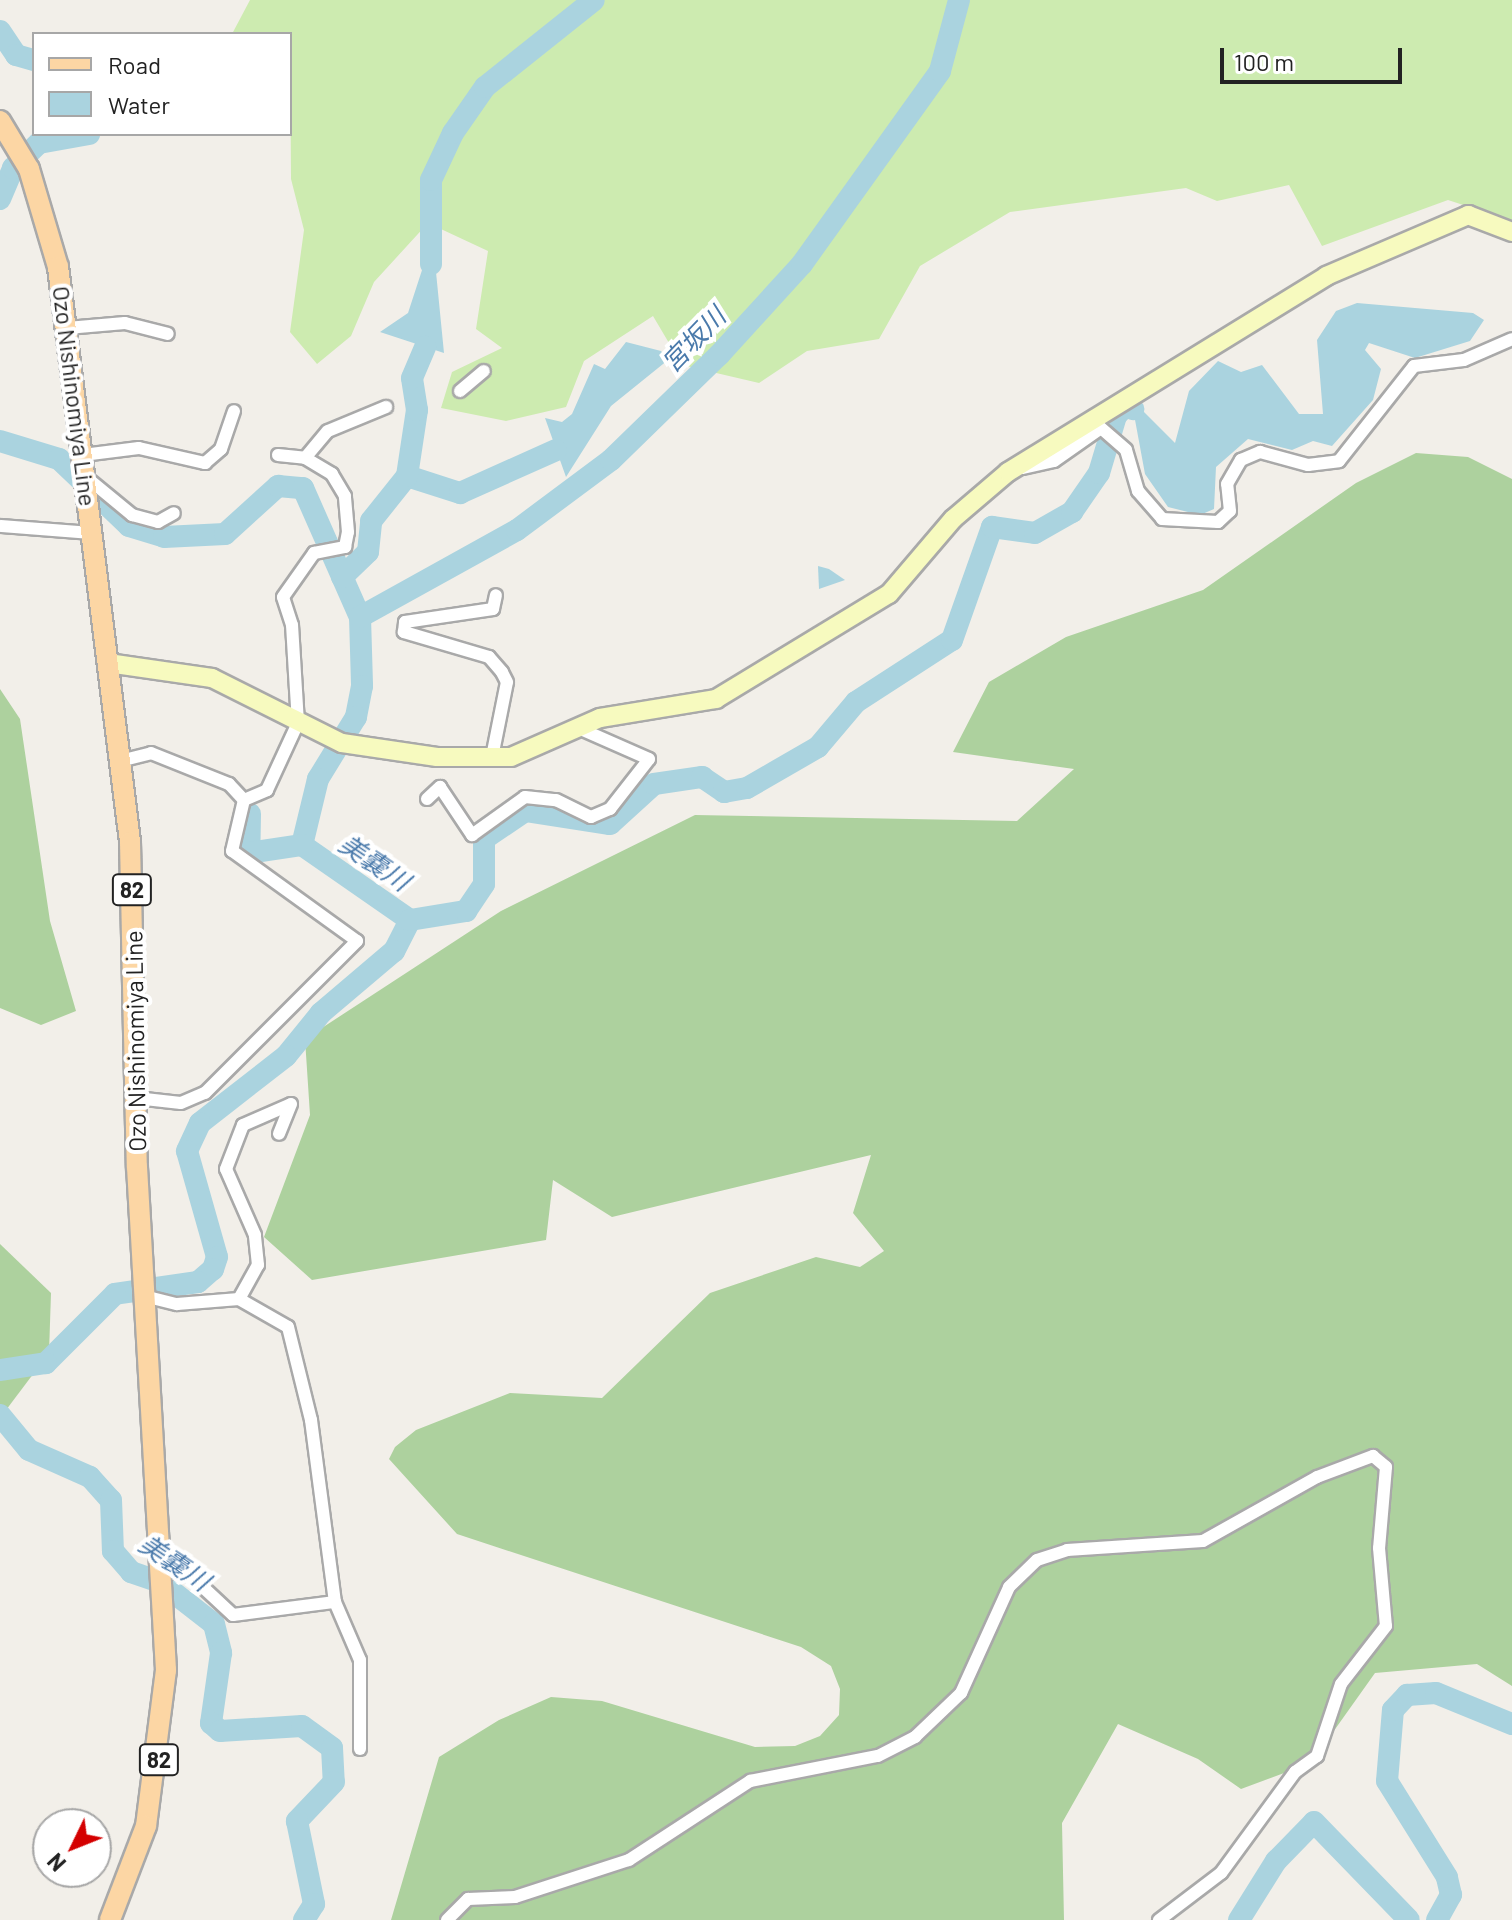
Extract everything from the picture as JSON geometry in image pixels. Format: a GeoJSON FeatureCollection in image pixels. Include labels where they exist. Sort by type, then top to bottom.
{"type":"FeatureCollection","features":[{"type":"Feature","properties":{"kind":"main road","name":"Ozo Nishinomiya Line"},"geometry":{"type":"LineString","coordinates":[[0,121],[29,169],[50,229],[67,328],[120,761],[135,950],[136,1098],[161,1578],[161,1750],[146,1826],[110,1920]]}},
{"type":"Feature","properties":{"kind":"street"},"geometry":{"type":"LineString","coordinates":[[108,663],[212,678],[298,723],[379,752],[492,757],[555,744],[620,712],[716,699],[858,616],[1008,472],[1364,257],[1468,215],[1512,232]]}},
{"type":"Feature","properties":{"kind":"street"},"geometry":{"type":"LineString","coordinates":[[67,328],[125,323],[168,334]]}},
{"type":"Feature","properties":{"kind":"street"},"geometry":{"type":"LineString","coordinates":[[1008,472],[1054,461],[1101,428],[1126,450],[1138,491],[1162,519],[1218,522],[1230,511],[1227,484],[1241,460],[1260,452],[1308,465],[1339,461],[1414,366],[1464,360],[1512,339]]}},
{"type":"Feature","properties":{"kind":"street"},"geometry":{"type":"LineString","coordinates":[[460,391],[484,371]]}},
{"type":"Feature","properties":{"kind":"street"},"geometry":{"type":"LineString","coordinates":[[305,458],[328,431],[386,407]]}},
{"type":"Feature","properties":{"kind":"street"},"geometry":{"type":"LineString","coordinates":[[83,455],[139,448],[205,463],[221,449],[234,411]]}},
{"type":"Feature","properties":{"kind":"street"},"geometry":{"type":"LineString","coordinates":[[136,1098],[181,1103],[205,1093],[357,941],[232,851],[244,800],[274,780],[298,723],[292,625],[283,597],[314,553],[345,547],[348,532],[345,496],[332,474],[305,458],[278,455]]}},
{"type":"Feature","properties":{"kind":"street"},"geometry":{"type":"LineString","coordinates":[[86,477],[132,515],[158,522],[174,513]]}},
{"type":"Feature","properties":{"kind":"street"},"geometry":{"type":"LineString","coordinates":[[0,526],[92,533]]}},
{"type":"Feature","properties":{"kind":"street"},"geometry":{"type":"LineString","coordinates":[[492,757],[507,682],[502,672],[489,657],[404,632],[405,622],[493,609],[496,595]]}},
{"type":"Feature","properties":{"kind":"street"},"geometry":{"type":"LineString","coordinates":[[427,799],[440,787],[472,835],[525,797],[556,800],[591,817],[610,809],[649,759],[581,729]]}},
{"type":"Feature","properties":{"kind":"street"},"geometry":{"type":"LineString","coordinates":[[120,761],[151,753],[229,784],[244,800]]}},
{"type":"Feature","properties":{"kind":"street"},"geometry":{"type":"LineString","coordinates":[[239,1299],[258,1265],[255,1235],[226,1169],[243,1125],[291,1104],[279,1134]]}},
{"type":"Feature","properties":{"kind":"street"},"geometry":{"type":"LineString","coordinates":[[144,1288],[177,1304],[239,1299],[288,1327],[311,1420],[335,1602],[360,1660],[360,1749]]}},
{"type":"Feature","properties":{"kind":"street"},"geometry":{"type":"LineString","coordinates":[[447,1920],[468,1899],[515,1897],[629,1860],[750,1781],[878,1756],[915,1737],[961,1693],[1009,1587],[1037,1560],[1067,1550],[1203,1541],[1317,1477],[1373,1456],[1386,1467],[1379,1548],[1386,1626],[1341,1684],[1317,1756],[1295,1772],[1221,1873],[1159,1920]]}},
{"type":"Feature","properties":{"kind":"street"},"geometry":{"type":"LineString","coordinates":[[161,1578],[191,1576],[233,1615],[335,1602]]}},
{"type":"Feature","properties":{"kind":"green space"},"geometry":{"type":"Polygon","coordinates":[[[250,0],[1512,0],[1512,221],[1448,200],[1322,246],[1289,185],[1217,201],[1186,188],[1010,212],[920,266],[879,339],[807,351],[759,383],[682,365],[653,316],[584,361],[566,407],[506,421],[441,408],[452,372],[502,348],[476,329],[488,251],[428,223],[374,282],[351,336],[317,364],[290,332],[304,230],[291,179],[292,32],[233,32],[250,0]]]}},
{"type":"Feature","properties":{"kind":"green space"},"geometry":{"type":"Polygon","coordinates":[[[1416,453],[1468,457],[1512,479],[1512,1686],[1477,1664],[1375,1673],[1311,1763],[1241,1789],[1198,1759],[1118,1724],[1062,1823],[1064,1920],[391,1920],[439,1757],[499,1720],[551,1697],[602,1701],[755,1747],[795,1746],[820,1736],[839,1715],[840,1689],[831,1666],[801,1647],[457,1534],[389,1459],[395,1447],[416,1430],[510,1393],[602,1398],[710,1293],[816,1257],[860,1267],[884,1251],[853,1213],[871,1155],[612,1217],[553,1180],[546,1240],[312,1280],[264,1237],[310,1115],[305,1039],[501,911],[695,815],[1017,821],[1074,769],[953,752],[989,682],[1066,637],[1203,590],[1356,483],[1416,453]]]}},
{"type":"Feature","properties":{"kind":"green space"},"geometry":{"type":"Polygon","coordinates":[[[0,689],[20,719],[50,921],[76,1011],[41,1025],[0,1008],[0,689]]]}},
{"type":"Feature","properties":{"kind":"green space"},"geometry":{"type":"Polygon","coordinates":[[[0,1244],[51,1293],[49,1353],[0,1418],[0,1244]]]}},
{"type":"Feature","properties":{"kind":"water"},"geometry":{"type":"Polygon","coordinates":[[[424,264],[436,272],[444,353],[380,332],[408,313],[424,264]]]}},
{"type":"Feature","properties":{"kind":"water"},"geometry":{"type":"Polygon","coordinates":[[[1357,303],[1473,313],[1484,320],[1470,341],[1415,358],[1369,343],[1365,350],[1381,369],[1373,400],[1332,446],[1313,441],[1292,450],[1248,439],[1216,467],[1214,509],[1200,515],[1168,507],[1145,474],[1133,409],[1137,405],[1175,443],[1189,391],[1218,361],[1241,372],[1262,365],[1299,414],[1323,414],[1317,340],[1336,311],[1357,303]]]}},
{"type":"Feature","properties":{"kind":"water"},"geometry":{"type":"Polygon","coordinates":[[[626,342],[661,351],[668,360],[611,406],[566,477],[545,418],[562,422],[572,414],[594,364],[605,369],[626,342]]]}},
{"type":"Feature","properties":{"kind":"water"},"geometry":{"type":"Polygon","coordinates":[[[818,566],[829,569],[845,580],[819,589],[818,566]]]}},
{"type":"Feature","properties":{"kind":"waterway"},"geometry":{"type":"LineString","coordinates":[[431,264],[431,180],[453,133],[485,87],[594,0]]}},
{"type":"Feature","properties":{"kind":"waterway","name":"宮坂川"},"geometry":{"type":"LineString","coordinates":[[360,617],[517,530],[611,460],[719,355],[802,264],[940,71],[959,0]]}},
{"type":"Feature","properties":{"kind":"waterway","name":"美嚢川"},"geometry":{"type":"LineString","coordinates":[[0,31],[16,55],[32,59]]}},
{"type":"Feature","properties":{"kind":"waterway","name":"美嚢川"},"geometry":{"type":"LineString","coordinates":[[0,199],[13,168],[39,143],[78,136]]}},
{"type":"Feature","properties":{"kind":"waterway"},"geometry":{"type":"LineString","coordinates":[[342,577],[368,552],[371,521],[407,476],[417,410],[412,378],[425,347]]}},
{"type":"Feature","properties":{"kind":"waterway"},"geometry":{"type":"LineString","coordinates":[[410,920],[466,911],[484,884],[484,839],[525,811],[610,824],[654,784],[702,777],[724,792],[747,788],[818,747],[856,702],[952,640],[992,527],[1035,533],[1072,512],[1099,473],[1116,416],[1125,406],[1133,409]]}},
{"type":"Feature","properties":{"kind":"waterway","name":"美嚢川"},"geometry":{"type":"LineString","coordinates":[[0,441],[59,459],[129,526],[164,537],[225,534],[278,486],[303,488],[360,617],[362,686],[356,717],[318,779],[302,845],[410,920],[394,951],[321,1013],[286,1056],[200,1123],[187,1151],[217,1257],[213,1269],[198,1282],[115,1294],[46,1363],[0,1370]]}},
{"type":"Feature","properties":{"kind":"waterway"},"geometry":{"type":"LineString","coordinates":[[407,476],[460,493],[556,450]]}},
{"type":"Feature","properties":{"kind":"waterway"},"geometry":{"type":"LineString","coordinates":[[250,814],[249,853],[302,845]]}},
{"type":"Feature","properties":{"kind":"waterway","name":"美嚢川"},"geometry":{"type":"LineString","coordinates":[[0,1415],[29,1450],[90,1477],[111,1500],[113,1551],[131,1572],[160,1582],[214,1624],[221,1653],[211,1723],[220,1731],[302,1726],[332,1748],[334,1782],[297,1821],[314,1904],[304,1920]]}},
{"type":"Feature","properties":{"kind":"waterway"},"geometry":{"type":"LineString","coordinates":[[1437,1920],[1451,1895],[1447,1877],[1387,1781],[1393,1710],[1407,1695],[1436,1693],[1512,1724]]}},
{"type":"Feature","properties":{"kind":"waterway"},"geometry":{"type":"LineString","coordinates":[[1239,1920],[1276,1861],[1314,1822],[1409,1920]]}}]}
